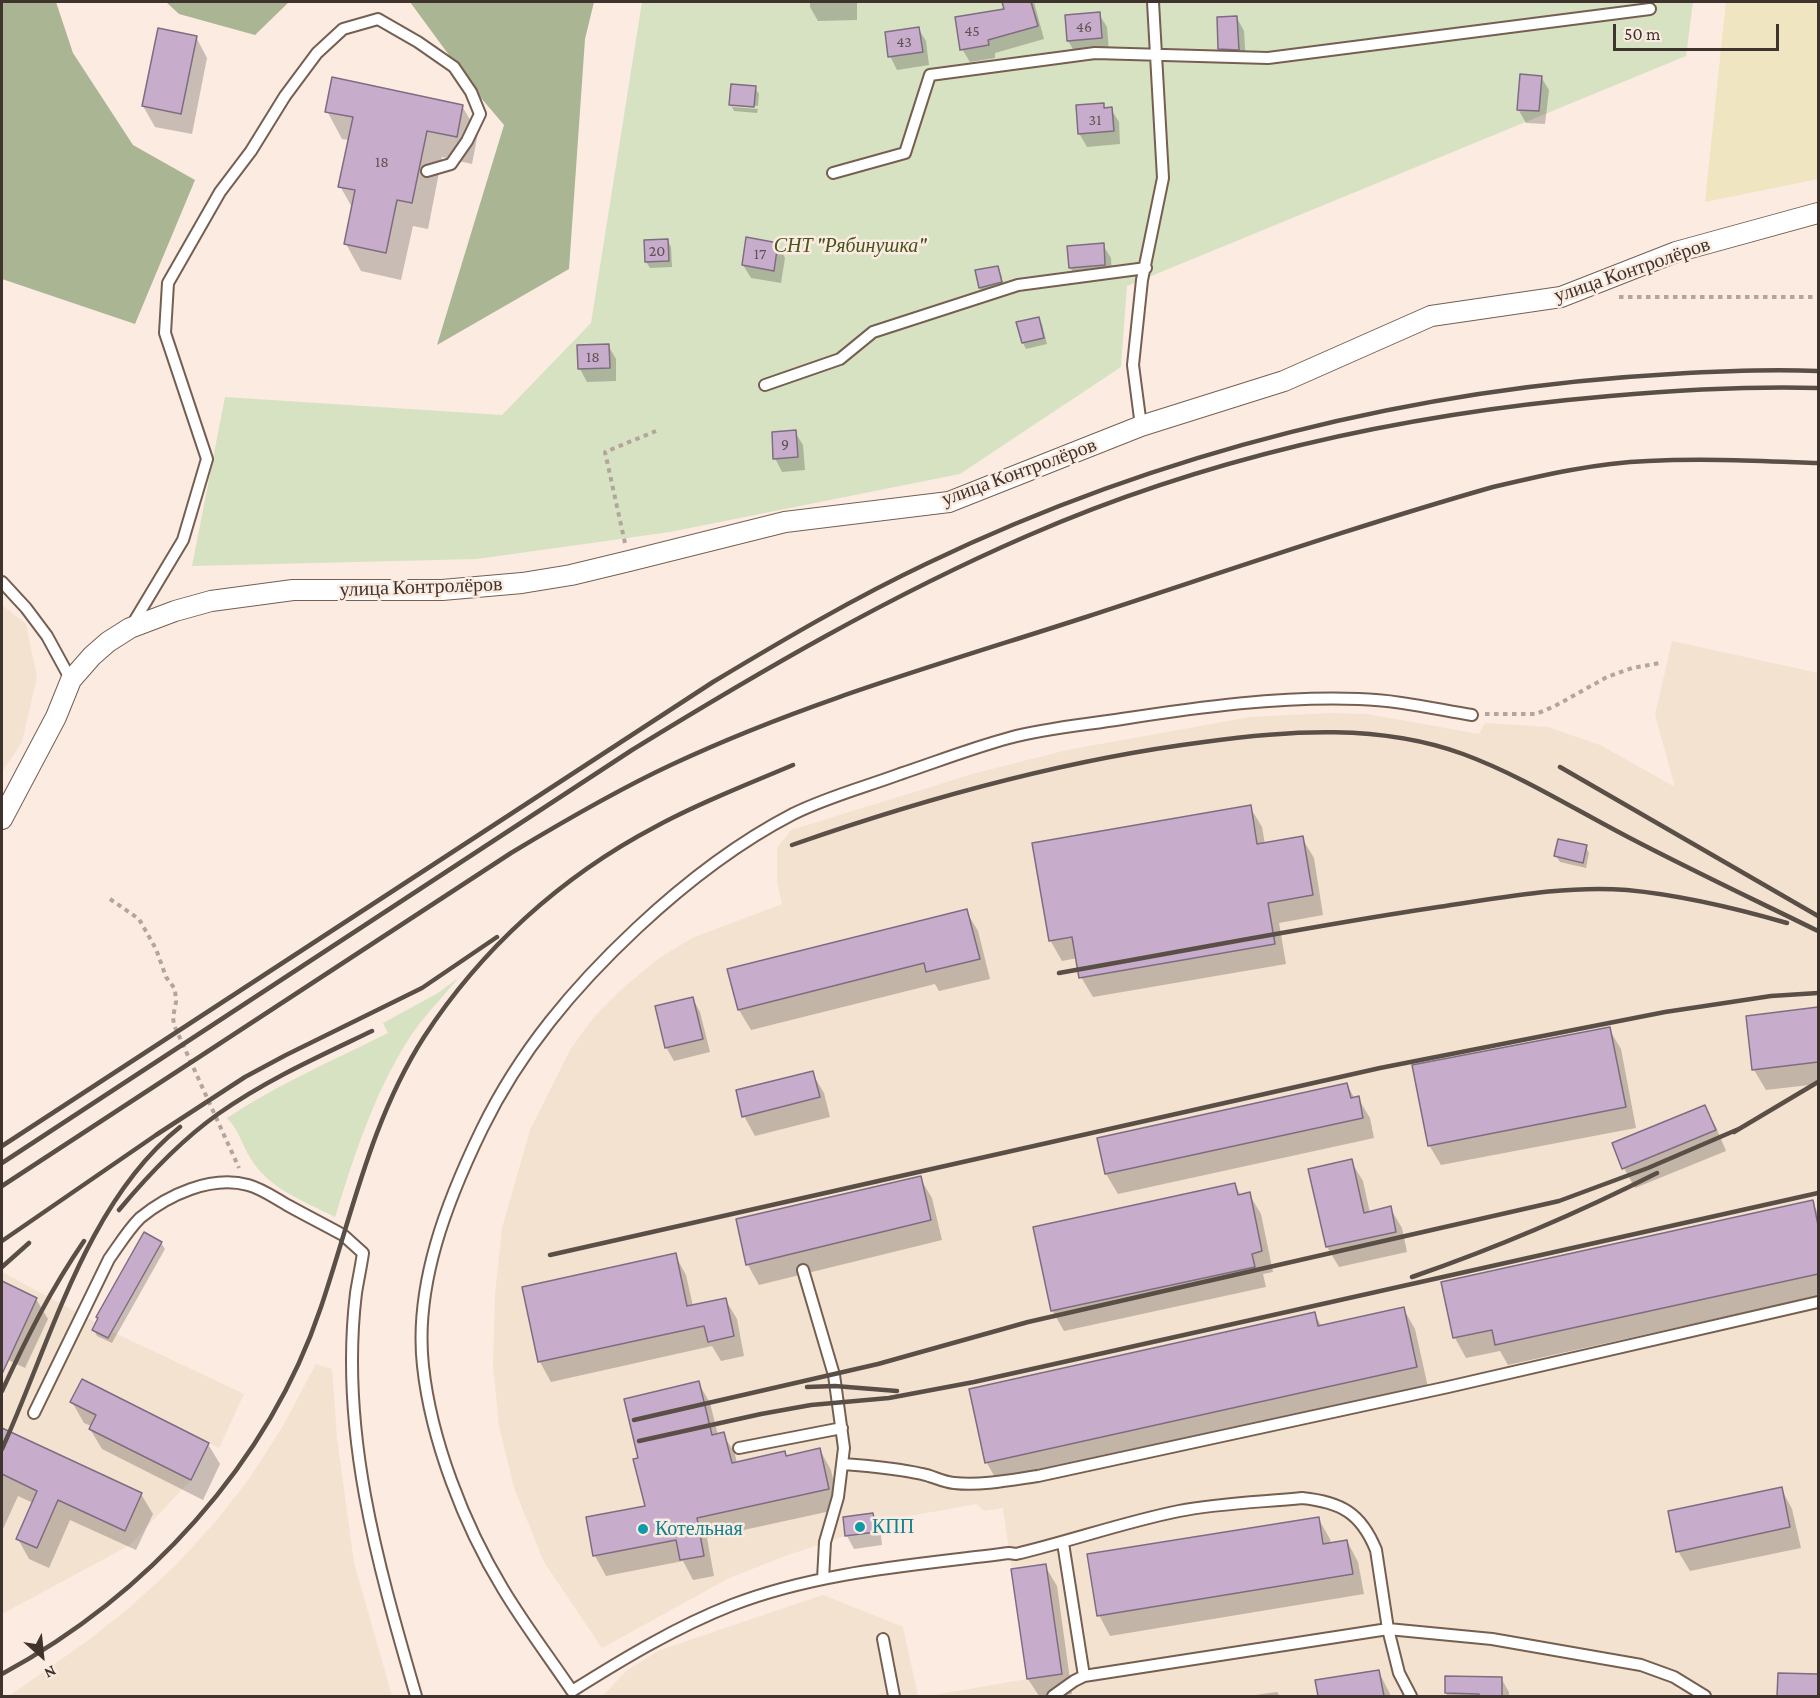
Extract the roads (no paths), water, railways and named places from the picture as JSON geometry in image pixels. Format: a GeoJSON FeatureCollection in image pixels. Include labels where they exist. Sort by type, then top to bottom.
{"type":"FeatureCollection","features":[{"type":"Feature","properties":{"kind":"street","name":"улица Контролёров"},"geometry":{"type":"LineString","coordinates":[[2,819],[56,717],[71,680],[108,642],[130,628],[175,610],[212,601],[303,590],[480,588],[571,575],[785,522],[949,502],[1141,426],[1284,381],[1431,316],[1561,297],[1676,252],[1818,213]]}},
{"type":"Feature","properties":{"kind":"lane"},"geometry":{"type":"LineString","coordinates":[[1141,426],[1133,365],[1142,280],[1163,178],[1153,2]]}},
{"type":"Feature","properties":{"kind":"lane"},"geometry":{"type":"LineString","coordinates":[[833,173],[905,153],[930,75],[1095,53],[1269,58],[1650,9]]}},
{"type":"Feature","properties":{"kind":"lane"},"geometry":{"type":"LineString","coordinates":[[130,628],[183,540],[207,459],[165,333],[168,283],[220,192],[251,151],[285,96],[317,53],[343,29],[378,19],[418,42],[454,67],[471,92],[480,114],[467,141],[451,164],[427,171]]}},
{"type":"Feature","properties":{"kind":"lane"},"geometry":{"type":"LineString","coordinates":[[765,385],[840,359],[873,332],[1018,285],[1146,268]]}},
{"type":"Feature","properties":{"kind":"lane"},"geometry":{"type":"LineString","coordinates":[[2,582],[47,636],[71,680]]}},
{"type":"Feature","properties":{"kind":"lane"},"geometry":{"type":"LineString","coordinates":[[1412,1696],[1399,1673],[1388,1629],[1376,1550],[1371,1538],[1364,1526],[1346,1509],[1320,1500],[1302,1498],[1182,1510],[1127,1522],[1063,1543],[1016,1554],[986,1556],[823,1579],[732,1605],[646,1647],[570,1695],[502,1588],[479,1545],[458,1495],[429,1402],[422,1364],[422,1329],[425,1290],[437,1242],[470,1153],[493,1106],[547,1023],[602,960],[674,893],[714,862],[794,813],[972,749],[1041,731],[1180,710],[1274,700],[1362,699],[1473,715]]}},
{"type":"Feature","properties":{"kind":"lane"},"geometry":{"type":"LineString","coordinates":[[34,1413],[110,1259],[124,1236],[140,1219],[175,1195],[194,1188],[229,1183],[247,1185],[343,1235],[363,1253],[356,1293],[353,1340],[354,1424],[371,1533],[416,1696]]}},
{"type":"Feature","properties":{"kind":"lane"},"geometry":{"type":"LineString","coordinates":[[803,1270],[834,1375],[844,1448],[838,1497],[825,1542],[823,1579]]}},
{"type":"Feature","properties":{"kind":"lane"},"geometry":{"type":"LineString","coordinates":[[843,1464],[884,1467],[927,1475],[953,1483],[992,1482],[1038,1476],[1460,1384],[1818,1302]]}},
{"type":"Feature","properties":{"kind":"lane"},"geometry":{"type":"LineString","coordinates":[[739,1448],[842,1428]]}},
{"type":"Feature","properties":{"kind":"lane"},"geometry":{"type":"LineString","coordinates":[[1063,1543],[1084,1676]]}},
{"type":"Feature","properties":{"kind":"lane"},"geometry":{"type":"LineString","coordinates":[[1053,1696],[1084,1676],[1388,1629],[1492,1639],[1641,1665],[1674,1677],[1705,1696]]}},
{"type":"Feature","properties":{"kind":"lane"},"geometry":{"type":"LineString","coordinates":[[883,1639],[894,1696]]}},
{"type":"Feature","properties":{"kind":"railway"},"geometry":{"type":"LineString","coordinates":[[2,1146],[713,682],[873,590],[1016,524],[1106,489],[1197,458],[1291,432],[1385,411],[1480,394],[1576,382],[1709,372],[1818,371]]}},
{"type":"Feature","properties":{"kind":"railway"},"geometry":{"type":"LineString","coordinates":[[2,1163],[632,750],[825,636],[925,584],[1027,536],[1096,508],[1239,461],[1312,442],[1386,427],[1461,414],[1610,396],[1714,389],[1818,388]]}},
{"type":"Feature","properties":{"kind":"railway"},"geometry":{"type":"LineString","coordinates":[[2,1186],[511,853],[591,806],[652,774],[774,721],[929,667],[1493,487],[1570,470],[1628,462],[1712,460],[1818,463]]}},
{"type":"Feature","properties":{"kind":"railway"},"geometry":{"type":"LineString","coordinates":[[792,845],[944,797],[1099,759],[1236,738],[1302,733],[1367,734],[1432,744],[1484,762],[1675,861],[1818,931]]}},
{"type":"Feature","properties":{"kind":"railway"},"geometry":{"type":"LineString","coordinates":[[2,1674],[55,1642],[105,1606],[152,1565],[196,1520],[235,1472],[269,1420],[298,1365],[321,1307],[364,1169],[390,1101],[424,1037],[471,974],[526,917],[588,868],[621,846],[689,810],[793,765]]}},
{"type":"Feature","properties":{"kind":"railway"},"geometry":{"type":"LineString","coordinates":[[1560,767],[1818,916]]}},
{"type":"Feature","properties":{"kind":"railway"},"geometry":{"type":"LineString","coordinates":[[1059,973],[1343,922],[1509,896],[1580,889],[1627,890],[1667,895],[1748,912],[1787,923]]}},
{"type":"Feature","properties":{"kind":"railway"},"geometry":{"type":"LineString","coordinates":[[2,1241],[245,1077],[422,988],[497,937]]}},
{"type":"Feature","properties":{"kind":"railway"},"geometry":{"type":"LineString","coordinates":[[550,1255],[1380,1068],[1665,1012],[1771,996],[1818,993]]}},
{"type":"Feature","properties":{"kind":"railway"},"geometry":{"type":"LineString","coordinates":[[119,1210],[166,1159],[218,1114],[274,1079],[372,1031]]}},
{"type":"Feature","properties":{"kind":"railway"},"geometry":{"type":"LineString","coordinates":[[1734,1132],[1818,1082]]}},
{"type":"Feature","properties":{"kind":"railway"},"geometry":{"type":"LineString","coordinates":[[2,1449],[74,1277],[95,1234],[119,1194],[147,1158],[180,1127]]}},
{"type":"Feature","properties":{"kind":"railway"},"geometry":{"type":"LineString","coordinates":[[634,1420],[878,1364],[1028,1322],[1559,1201],[1648,1168],[1741,1128]]}},
{"type":"Feature","properties":{"kind":"railway"},"geometry":{"type":"LineString","coordinates":[[1412,1277],[1536,1229],[1657,1173]]}},
{"type":"Feature","properties":{"kind":"railway"},"geometry":{"type":"LineString","coordinates":[[639,1441],[811,1405],[889,1398],[974,1382],[1818,1193]]}},
{"type":"Feature","properties":{"kind":"railway"},"geometry":{"type":"LineString","coordinates":[[2,1391],[40,1314],[84,1241]]}},
{"type":"Feature","properties":{"kind":"railway"},"geometry":{"type":"LineString","coordinates":[[2,1267],[29,1243]]}},
{"type":"Feature","properties":{"kind":"railway"},"geometry":{"type":"LineString","coordinates":[[807,1387],[835,1386],[897,1391]]}},
{"type":"Feature","properties":{"kind":"place","name":"КПП"},"geometry":{"type":"Point","coordinates":[860,1527]}},
{"type":"Feature","properties":{"kind":"place","name":"Котельная"},"geometry":{"type":"Point","coordinates":[643,1529]}},
{"type":"Feature","properties":{"kind":"park label","name":"СНТ \"Рябинушка\""},"geometry":{"type":"Point","coordinates":[850,246]}}]}
